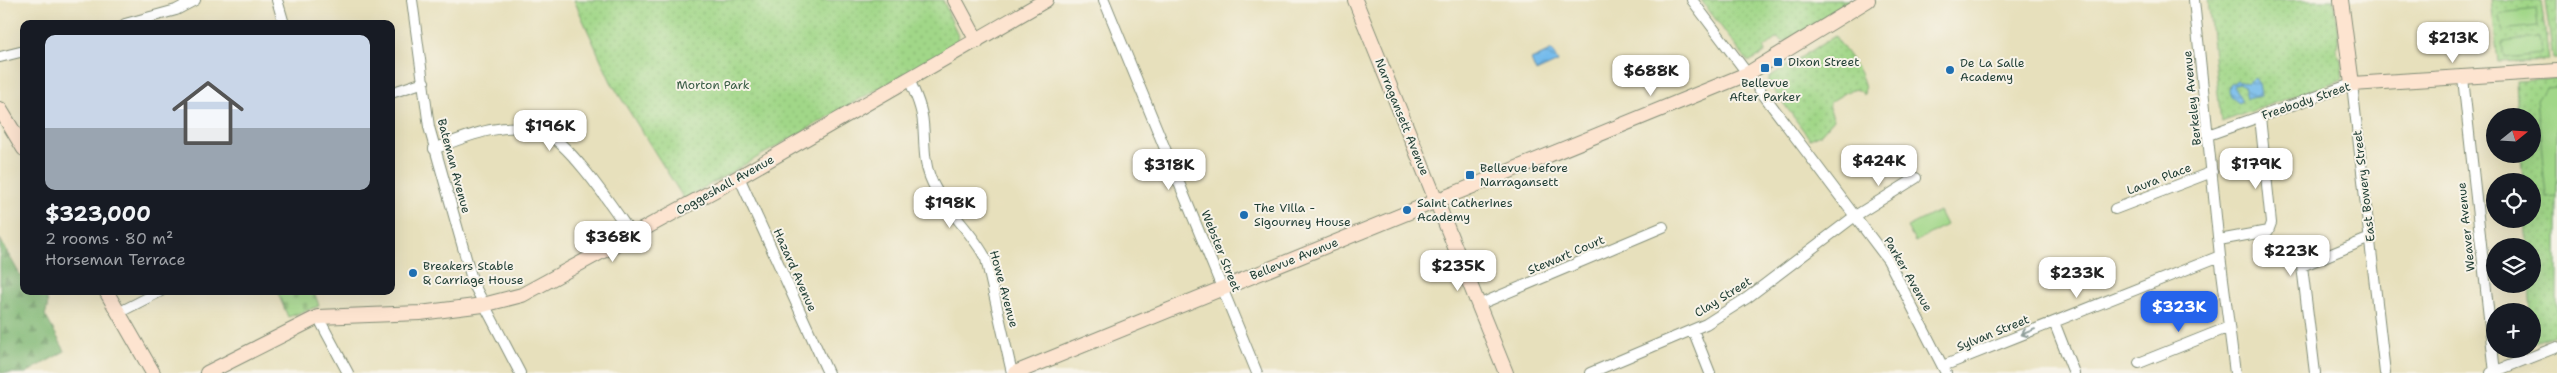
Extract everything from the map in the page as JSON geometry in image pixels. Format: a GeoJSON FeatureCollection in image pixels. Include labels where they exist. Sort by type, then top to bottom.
{"type":"FeatureCollection","features":[{"type":"Feature","properties":{"kind":"street"},"geometry":{"type":"LineString","coordinates":[[140,20],[176,10],[195,0]]}},
{"type":"Feature","properties":{"kind":"street"},"geometry":{"type":"LineString","coordinates":[[276,0],[283,20]]}},
{"type":"Feature","properties":{"kind":"street","name":"Bateman Avenue"},"geometry":{"type":"LineString","coordinates":[[412,0],[417,50],[434,149],[473,283],[520,373]]}},
{"type":"Feature","properties":{"kind":"street"},"geometry":{"type":"LineString","coordinates":[[955,0],[977,41]]}},
{"type":"Feature","properties":{"kind":"street","name":"Coggeshall Avenue"},"geometry":{"type":"LineString","coordinates":[[207,373],[318,317],[420,313],[483,305],[522,295],[634,236],[739,177],[1046,0]]}},
{"type":"Feature","properties":{"kind":"street","name":"Webster Street"},"geometry":{"type":"LineString","coordinates":[[1104,0],[1257,373]]}},
{"type":"Feature","properties":{"kind":"street","name":"Narragansett Avenue"},"geometry":{"type":"LineString","coordinates":[[1355,0],[1506,373]]}},
{"type":"Feature","properties":{"kind":"street"},"geometry":{"type":"LineString","coordinates":[[1692,0],[1746,74]]}},
{"type":"Feature","properties":{"kind":"street","name":"Bellevue Avenue"},"geometry":{"type":"LineString","coordinates":[[1014,373],[1746,74],[1868,0]]}},
{"type":"Feature","properties":{"kind":"street","name":"Berkeley Avenue"},"geometry":{"type":"LineString","coordinates":[[2194,0],[2220,256],[2235,373]]}},
{"type":"Feature","properties":{"kind":"street","name":"East Bowery Street"},"geometry":{"type":"LineString","coordinates":[[2341,0],[2385,373]]}},
{"type":"Feature","properties":{"kind":"street"},"geometry":{"type":"LineString","coordinates":[[0,57],[20,51]]}},
{"type":"Feature","properties":{"kind":"street","name":"Freebody Street"},"geometry":{"type":"LineString","coordinates":[[2208,135],[2352,84],[2557,71]]}},
{"type":"Feature","properties":{"kind":"street","name":"Parker Avenue"},"geometry":{"type":"LineString","coordinates":[[1746,74],[1888,260],[1944,370]]}},
{"type":"Feature","properties":{"kind":"street","name":"Weaver Avenue"},"geometry":{"type":"LineString","coordinates":[[2462,78],[2494,373]]}},
{"type":"Feature","properties":{"kind":"street","name":"Howe Avenue"},"geometry":{"type":"LineString","coordinates":[[909,80],[921,111],[925,162],[930,177],[937,192],[977,242],[986,259],[1014,373]]}},
{"type":"Feature","properties":{"kind":"street"},"geometry":{"type":"LineString","coordinates":[[395,92],[424,82]]}},
{"type":"Feature","properties":{"kind":"street"},"geometry":{"type":"LineString","coordinates":[[0,109],[20,142]]}},
{"type":"Feature","properties":{"kind":"street"},"geometry":{"type":"LineString","coordinates":[[2219,240],[2268,231],[2270,223],[2260,118]]}},
{"type":"Feature","properties":{"kind":"street"},"geometry":{"type":"LineString","coordinates":[[434,149],[466,136],[498,129],[526,129],[542,132],[553,138],[566,151],[602,193],[634,236]]}},
{"type":"Feature","properties":{"kind":"street","name":"Laura Place"},"geometry":{"type":"LineString","coordinates":[[2115,209],[2212,172]]}},
{"type":"Feature","properties":{"kind":"street","name":"Hazard Avenue"},"geometry":{"type":"LineString","coordinates":[[739,177],[828,373]]}},
{"type":"Feature","properties":{"kind":"street","name":"Clay Street"},"geometry":{"type":"LineString","coordinates":[[1590,373],[1693,330],[1747,298],[1855,216],[1916,178]]}},
{"type":"Feature","properties":{"kind":"street","name":"Stewart Court"},"geometry":{"type":"LineString","coordinates":[[1478,305],[1663,227]]}},
{"type":"Feature","properties":{"kind":"street"},"geometry":{"type":"LineString","coordinates":[[2315,373],[2302,266],[2370,238]]}},
{"type":"Feature","properties":{"kind":"street","name":"Sylvan Street"},"geometry":{"type":"LineString","coordinates":[[1944,370],[2054,322],[2220,256]]}},
{"type":"Feature","properties":{"kind":"street"},"geometry":{"type":"LineString","coordinates":[[108,295],[153,373]]}},
{"type":"Feature","properties":{"kind":"street"},"geometry":{"type":"LineString","coordinates":[[118,313],[152,295]]}},
{"type":"Feature","properties":{"kind":"street"},"geometry":{"type":"LineString","coordinates":[[318,317],[348,373]]}},
{"type":"Feature","properties":{"kind":"street"},"geometry":{"type":"LineString","coordinates":[[2054,322],[2074,373]]}},
{"type":"Feature","properties":{"kind":"street"},"geometry":{"type":"LineString","coordinates":[[2139,363],[2229,327]]}},
{"type":"Feature","properties":{"kind":"street"},"geometry":{"type":"LineString","coordinates":[[1693,330],[1710,373]]}},
{"type":"Feature","properties":{"kind":"street"},"geometry":{"type":"LineString","coordinates":[[2494,373],[2557,347]]}},
{"type":"Feature","properties":{"kind":"green space","name":"Morton Park"},"geometry":{"type":"Polygon","coordinates":[[[574,0],[943,0],[959,39],[957,44],[684,199],[611,82],[574,0]]]}},
{"type":"Feature","properties":{"kind":"green space"},"geometry":{"type":"Polygon","coordinates":[[[1701,0],[1857,0],[1784,42],[1777,38],[1764,48],[1765,53],[1747,61],[1701,0]]]}},
{"type":"Feature","properties":{"kind":"green space"},"geometry":{"type":"Polygon","coordinates":[[[2208,0],[2334,0],[2339,45],[2336,51],[2341,59],[2343,79],[2221,122],[2208,0]]]}},
{"type":"Feature","properties":{"kind":"green space"},"geometry":{"type":"Polygon","coordinates":[[[2491,0],[2541,0],[2549,60],[2498,62],[2491,0]]]}},
{"type":"Feature","properties":{"kind":"green space"},"geometry":{"type":"Polygon","coordinates":[[[2545,0],[2557,0],[2557,59],[2553,59],[2545,0]]]}},
{"type":"Feature","properties":{"kind":"green space"},"geometry":{"type":"Polygon","coordinates":[[[2536,9],[2538,26],[2502,30],[2500,13],[2536,9]]]}},
{"type":"Feature","properties":{"kind":"green space"},"geometry":{"type":"Polygon","coordinates":[[[1835,36],[1860,73],[1865,88],[1864,95],[1859,90],[1852,89],[1830,102],[1829,107],[1834,119],[1821,134],[1810,139],[1769,84],[1769,77],[1835,36]]]}},
{"type":"Feature","properties":{"kind":"green space"},"geometry":{"type":"Polygon","coordinates":[[[2539,38],[2541,54],[2505,58],[2503,42],[2539,38]]]}},
{"type":"Feature","properties":{"kind":"green space"},"geometry":{"type":"Polygon","coordinates":[[[2557,79],[2557,334],[2541,340],[2541,303],[2530,303],[2530,293],[2541,293],[2541,238],[2526,238],[2526,228],[2541,228],[2541,173],[2522,173],[2522,163],[2541,163],[2541,108],[2518,108],[2516,81],[2557,79]]]}},
{"type":"Feature","properties":{"kind":"green space"},"geometry":{"type":"Polygon","coordinates":[[[2557,87],[2557,197],[2546,198],[2541,143],[2541,108],[2538,108],[2537,99],[2546,88],[2557,87]]]}},
{"type":"Feature","properties":{"kind":"green space"},"geometry":{"type":"Polygon","coordinates":[[[1939,211],[1946,225],[1915,242],[1907,227],[1939,211]]]}},
{"type":"Feature","properties":{"kind":"green space"},"geometry":{"type":"Polygon","coordinates":[[[0,239],[20,275],[20,295],[44,295],[47,302],[45,315],[65,351],[26,373],[0,373],[0,239]]]}},
{"type":"Feature","properties":{"kind":"green space"},"geometry":{"type":"Polygon","coordinates":[[[279,295],[315,295],[319,306],[288,317],[279,295]]]}},
{"type":"Feature","properties":{"kind":"water"},"geometry":{"type":"Polygon","coordinates":[[[1552,50],[1558,62],[1536,72],[1531,60],[1552,50]]]}},
{"type":"Feature","properties":{"kind":"water"},"geometry":{"type":"Polygon","coordinates":[[[2255,78],[2259,84],[2261,96],[2247,99],[2244,86],[2238,83],[2234,86],[2242,101],[2239,103],[2231,97],[2230,85],[2237,80],[2247,83],[2255,78]]]}},
{"type":"Feature","properties":{"kind":"place","name":"Dixon Street"},"geometry":{"type":"Point","coordinates":[1778,62]}},
{"type":"Feature","properties":{"kind":"place","name":"Bellevue After Parker"},"geometry":{"type":"Point","coordinates":[1765,68]}},
{"type":"Feature","properties":{"kind":"place","name":"De La Salle Academy"},"geometry":{"type":"Point","coordinates":[1950,70]}},
{"type":"Feature","properties":{"kind":"place","name":"Bellevue before Narragansett"},"geometry":{"type":"Point","coordinates":[1470,175]}},
{"type":"Feature","properties":{"kind":"place","name":"Saint Catherines Academy"},"geometry":{"type":"Point","coordinates":[1407,210]}},
{"type":"Feature","properties":{"kind":"place","name":"The Villa - Sigourney House"},"geometry":{"type":"Point","coordinates":[1244,215]}},
{"type":"Feature","properties":{"kind":"place","name":"Breakers Stable & Carriage House"},"geometry":{"type":"Point","coordinates":[413,273]}}]}
